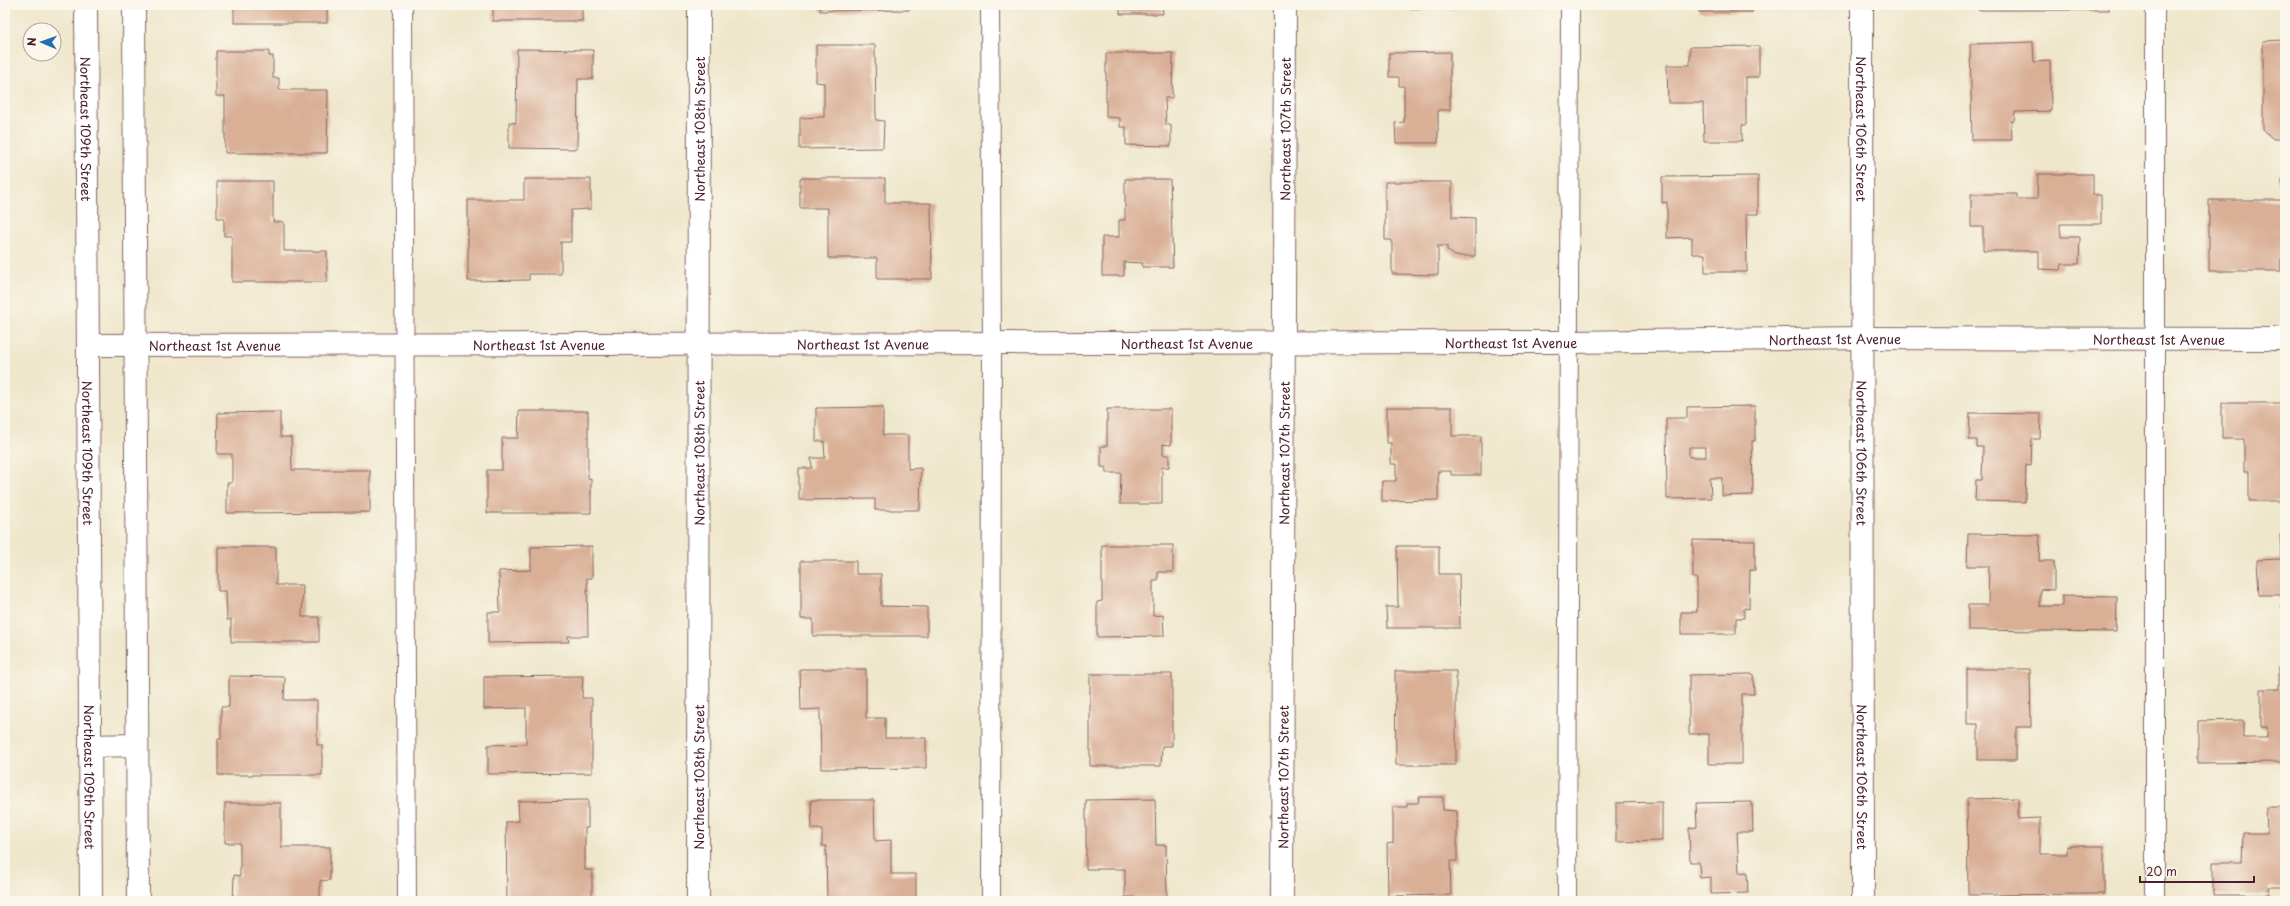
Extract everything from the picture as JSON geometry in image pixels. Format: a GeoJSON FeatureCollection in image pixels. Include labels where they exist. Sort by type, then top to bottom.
{"type":"FeatureCollection","features":[{"type":"Feature","properties":{"kind":"street","name":"Northeast 109th Street"},"geometry":{"type":"LineString","coordinates":[[86,5],[91,901]]}},
{"type":"Feature","properties":{"kind":"street"},"geometry":{"type":"LineString","coordinates":[[134,5],[138,901]]}},
{"type":"Feature","properties":{"kind":"street","name":"Northeast 108th Street"},"geometry":{"type":"LineString","coordinates":[[698,901],[699,5]]}},
{"type":"Feature","properties":{"kind":"street","name":"Northeast 107th Street"},"geometry":{"type":"LineString","coordinates":[[1282,901],[1285,5]]}},
{"type":"Feature","properties":{"kind":"street","name":"Northeast 106th Street"},"geometry":{"type":"LineString","coordinates":[[1862,5],[1863,901]]}},
{"type":"Feature","properties":{"kind":"street","name":"Northeast 1st Avenue"},"geometry":{"type":"LineString","coordinates":[[89,345],[404,346],[1570,342],[1862,338],[2155,340],[2285,339]]}},
{"type":"Feature","properties":{"kind":"street"},"geometry":{"type":"LineString","coordinates":[[90,746],[137,746]]}},
{"type":"Feature","properties":{"kind":"lane"},"geometry":{"type":"LineString","coordinates":[[403,5],[407,901]]}},
{"type":"Feature","properties":{"kind":"lane"},"geometry":{"type":"LineString","coordinates":[[990,5],[992,343],[991,901]]}},
{"type":"Feature","properties":{"kind":"lane"},"geometry":{"type":"LineString","coordinates":[[1567,901],[1570,5]]}},
{"type":"Feature","properties":{"kind":"lane"},"geometry":{"type":"LineString","coordinates":[[2155,5],[2155,901]]}},
{"type":"Feature","properties":{"kind":"building"},"geometry":{"type":"Polygon","coordinates":[[[234,5],[327,5],[327,23],[234,23],[234,5]]]}},
{"type":"Feature","properties":{"kind":"building"},"geometry":{"type":"Polygon","coordinates":[[[493,5],[582,5],[582,21],[493,21],[493,5]]]}},
{"type":"Feature","properties":{"kind":"building"},"geometry":{"type":"Polygon","coordinates":[[[820,5],[909,5],[909,10],[820,11],[820,5]]]}},
{"type":"Feature","properties":{"kind":"building"},"geometry":{"type":"Polygon","coordinates":[[[1120,5],[1162,5],[1163,14],[1120,14],[1120,5]]]}},
{"type":"Feature","properties":{"kind":"building"},"geometry":{"type":"Polygon","coordinates":[[[1386,5],[1458,5],[1458,9],[1386,8],[1386,5]]]}},
{"type":"Feature","properties":{"kind":"building"},"geometry":{"type":"Polygon","coordinates":[[[1699,5],[1752,5],[1752,12],[1699,12],[1699,5]]]}},
{"type":"Feature","properties":{"kind":"building"},"geometry":{"type":"Polygon","coordinates":[[[1978,5],[2109,5],[2109,10],[1978,10],[1978,5]]]}},
{"type":"Feature","properties":{"kind":"building"},"geometry":{"type":"Polygon","coordinates":[[[2285,40],[2285,139],[2273,139],[2263,129],[2263,41],[2285,40]]]}},
{"type":"Feature","properties":{"kind":"building"},"geometry":{"type":"Polygon","coordinates":[[[2033,42],[2034,62],[2050,61],[2051,111],[2015,112],[2014,121],[2011,121],[2012,140],[1972,140],[1970,44],[2033,42]]]}},
{"type":"Feature","properties":{"kind":"building"},"geometry":{"type":"Polygon","coordinates":[[[816,45],[875,45],[876,120],[884,121],[883,148],[800,149],[800,118],[824,117],[824,83],[816,82],[816,45]]]}},
{"type":"Feature","properties":{"kind":"building"},"geometry":{"type":"Polygon","coordinates":[[[1759,46],[1759,77],[1746,77],[1746,125],[1742,125],[1742,141],[1704,141],[1703,103],[1668,103],[1667,65],[1690,65],[1690,47],[1759,46]]]}},
{"type":"Feature","properties":{"kind":"building"},"geometry":{"type":"Polygon","coordinates":[[[517,49],[593,50],[593,79],[578,79],[577,149],[509,148],[509,122],[516,123],[517,49]]]}},
{"type":"Feature","properties":{"kind":"building"},"geometry":{"type":"Polygon","coordinates":[[[216,51],[269,51],[269,56],[273,56],[273,78],[279,78],[279,90],[328,90],[327,153],[225,153],[225,96],[216,96],[216,51]]]}},
{"type":"Feature","properties":{"kind":"building"},"geometry":{"type":"Polygon","coordinates":[[[1450,52],[1450,110],[1438,110],[1438,143],[1396,143],[1395,123],[1404,122],[1404,86],[1399,86],[1399,77],[1389,77],[1389,53],[1450,52]]]}},
{"type":"Feature","properties":{"kind":"building"},"geometry":{"type":"Polygon","coordinates":[[[1106,53],[1173,53],[1172,98],[1165,98],[1166,125],[1171,125],[1171,146],[1126,145],[1126,127],[1120,127],[1120,118],[1106,117],[1106,53]]]}},
{"type":"Feature","properties":{"kind":"building"},"geometry":{"type":"Polygon","coordinates":[[[2038,174],[2093,174],[2093,195],[2101,195],[2101,224],[2060,224],[2061,237],[2080,237],[2079,264],[2062,264],[2061,270],[2039,269],[2039,251],[1983,251],[1983,227],[1971,227],[1971,194],[2017,194],[2017,199],[2037,199],[2038,174]]]}},
{"type":"Feature","properties":{"kind":"building"},"geometry":{"type":"Polygon","coordinates":[[[1758,176],[1758,214],[1746,214],[1747,272],[1705,272],[1705,254],[1692,254],[1692,237],[1667,238],[1667,202],[1662,203],[1662,177],[1758,176]]]}},
{"type":"Feature","properties":{"kind":"building"},"geometry":{"type":"Polygon","coordinates":[[[800,178],[885,178],[885,203],[931,203],[932,279],[877,279],[877,258],[828,258],[828,208],[800,208],[800,178]]]}},
{"type":"Feature","properties":{"kind":"building"},"geometry":{"type":"Polygon","coordinates":[[[524,179],[591,179],[591,209],[571,210],[571,242],[561,242],[561,274],[529,274],[529,280],[468,281],[468,200],[524,200],[524,179]]]}},
{"type":"Feature","properties":{"kind":"building"},"geometry":{"type":"Polygon","coordinates":[[[1125,179],[1170,179],[1173,267],[1142,267],[1143,263],[1124,262],[1124,276],[1102,276],[1102,237],[1119,237],[1119,220],[1125,220],[1125,179]]]}},
{"type":"Feature","properties":{"kind":"building"},"geometry":{"type":"Polygon","coordinates":[[[2282,179],[2285,179],[2285,259],[2281,259],[2281,271],[2209,271],[2209,200],[2282,200],[2282,179]]]}},
{"type":"Feature","properties":{"kind":"building"},"geometry":{"type":"Polygon","coordinates":[[[217,181],[273,181],[273,222],[284,222],[284,251],[327,251],[327,282],[232,282],[232,236],[224,236],[224,218],[217,218],[217,181]]]}},
{"type":"Feature","properties":{"kind":"building"},"geometry":{"type":"Polygon","coordinates":[[[1385,182],[1452,182],[1452,217],[1475,218],[1475,256],[1455,256],[1447,250],[1447,246],[1438,246],[1438,275],[1392,274],[1392,240],[1385,240],[1385,182]]]}},
{"type":"Feature","properties":{"kind":"building"},"geometry":{"type":"Polygon","coordinates":[[[2222,403],[2285,403],[2285,501],[2249,501],[2249,472],[2244,472],[2244,439],[2222,439],[2222,403]]]}},
{"type":"Feature","properties":{"kind":"building"},"geometry":{"type":"Polygon","coordinates":[[[1755,406],[1755,441],[1752,441],[1753,495],[1722,496],[1722,478],[1710,478],[1711,498],[1667,499],[1666,418],[1687,418],[1687,407],[1755,406]],[[1689,447],[1689,457],[1706,457],[1706,447],[1689,447]]]}},
{"type":"Feature","properties":{"kind":"building"},"geometry":{"type":"Polygon","coordinates":[[[883,407],[883,435],[908,435],[908,469],[921,468],[920,510],[875,510],[875,499],[799,500],[799,468],[812,468],[811,458],[825,458],[824,441],[816,441],[816,408],[883,407]]]}},
{"type":"Feature","properties":{"kind":"building"},"geometry":{"type":"Polygon","coordinates":[[[1387,407],[1452,407],[1452,436],[1481,436],[1481,475],[1451,475],[1451,471],[1438,471],[1438,500],[1382,501],[1382,481],[1396,481],[1396,464],[1391,464],[1391,443],[1387,443],[1387,407]]]}},
{"type":"Feature","properties":{"kind":"building"},"geometry":{"type":"Polygon","coordinates":[[[1107,409],[1171,409],[1171,445],[1163,444],[1163,455],[1169,455],[1169,467],[1162,467],[1162,504],[1120,504],[1121,473],[1106,473],[1106,467],[1101,467],[1101,446],[1107,446],[1107,409]]]}},
{"type":"Feature","properties":{"kind":"building"},"geometry":{"type":"Polygon","coordinates":[[[519,411],[588,411],[588,479],[591,478],[591,513],[487,513],[487,470],[502,470],[502,438],[518,438],[519,411]]]}},
{"type":"Feature","properties":{"kind":"building"},"geometry":{"type":"Polygon","coordinates":[[[280,412],[280,437],[291,437],[292,470],[370,470],[370,512],[227,513],[227,483],[232,483],[232,454],[217,454],[218,413],[280,412]]]}},
{"type":"Feature","properties":{"kind":"building"},"geometry":{"type":"Polygon","coordinates":[[[1970,413],[2041,414],[2040,439],[2032,439],[2031,466],[2026,465],[2025,502],[1975,501],[1976,480],[1982,480],[1983,447],[1977,447],[1977,440],[1969,440],[1970,413]]]}},
{"type":"Feature","properties":{"kind":"building"},"geometry":{"type":"Polygon","coordinates":[[[1968,534],[2040,535],[2039,561],[2054,561],[2054,590],[2040,589],[2040,606],[2062,606],[2062,596],[2117,597],[2116,632],[1968,630],[1968,605],[1988,605],[1989,566],[1967,566],[1968,534]]]}},
{"type":"Feature","properties":{"kind":"building"},"geometry":{"type":"Polygon","coordinates":[[[2280,535],[2285,535],[2285,609],[2282,609],[2281,595],[2259,595],[2257,560],[2281,559],[2280,535]]]}},
{"type":"Feature","properties":{"kind":"building"},"geometry":{"type":"Polygon","coordinates":[[[1693,540],[1755,541],[1755,570],[1750,570],[1749,609],[1744,608],[1744,618],[1736,618],[1736,634],[1681,634],[1681,612],[1697,612],[1697,578],[1693,578],[1693,540]]]}},
{"type":"Feature","properties":{"kind":"building"},"geometry":{"type":"Polygon","coordinates":[[[1102,545],[1173,545],[1173,572],[1158,572],[1158,581],[1153,581],[1153,616],[1163,615],[1164,636],[1097,637],[1097,602],[1102,601],[1102,545]]]}},
{"type":"Feature","properties":{"kind":"building"},"geometry":{"type":"Polygon","coordinates":[[[592,546],[592,578],[587,578],[588,636],[568,636],[569,642],[488,643],[488,612],[500,612],[499,571],[531,570],[531,547],[592,546]]]}},
{"type":"Feature","properties":{"kind":"building"},"geometry":{"type":"Polygon","coordinates":[[[1397,546],[1439,546],[1439,574],[1459,574],[1460,628],[1387,628],[1386,607],[1398,607],[1397,546]]]}},
{"type":"Feature","properties":{"kind":"building"},"geometry":{"type":"Polygon","coordinates":[[[218,547],[276,547],[276,585],[303,585],[302,617],[319,617],[319,642],[231,642],[231,619],[227,620],[226,591],[218,591],[218,547]]]}},
{"type":"Feature","properties":{"kind":"building"},"geometry":{"type":"Polygon","coordinates":[[[801,561],[856,561],[856,574],[881,574],[881,606],[927,607],[927,636],[813,636],[813,619],[801,619],[801,561]]]}},
{"type":"Feature","properties":{"kind":"building"},"geometry":{"type":"Polygon","coordinates":[[[2279,667],[2285,667],[2285,762],[2198,763],[2198,721],[2243,720],[2243,738],[2267,738],[2267,727],[2261,727],[2261,689],[2279,689],[2279,667]]]}},
{"type":"Feature","properties":{"kind":"building"},"geometry":{"type":"Polygon","coordinates":[[[800,669],[866,669],[866,718],[885,718],[885,738],[926,738],[926,768],[821,769],[820,709],[801,710],[800,669]]]}},
{"type":"Feature","properties":{"kind":"building"},"geometry":{"type":"Polygon","coordinates":[[[1967,669],[2030,669],[2031,727],[2016,727],[2016,760],[1978,760],[1978,724],[1967,724],[1967,669]]]}},
{"type":"Feature","properties":{"kind":"building"},"geometry":{"type":"Polygon","coordinates":[[[1395,671],[1456,671],[1456,765],[1396,765],[1395,671]]]}},
{"type":"Feature","properties":{"kind":"building"},"geometry":{"type":"Polygon","coordinates":[[[1090,674],[1172,674],[1172,746],[1162,746],[1161,766],[1090,766],[1090,674]]]}},
{"type":"Feature","properties":{"kind":"building"},"geometry":{"type":"Polygon","coordinates":[[[1753,674],[1754,694],[1742,694],[1742,764],[1709,764],[1709,734],[1689,734],[1689,675],[1753,674]]]}},
{"type":"Feature","properties":{"kind":"building"},"geometry":{"type":"Polygon","coordinates":[[[229,676],[285,677],[284,700],[317,700],[317,745],[322,745],[322,775],[218,775],[218,739],[221,739],[221,707],[229,707],[229,676]]]}},
{"type":"Feature","properties":{"kind":"building"},"geometry":{"type":"Polygon","coordinates":[[[583,676],[582,698],[592,698],[592,773],[488,774],[488,745],[526,744],[526,708],[484,709],[484,677],[583,676]]]}},
{"type":"Feature","properties":{"kind":"building"},"geometry":{"type":"Polygon","coordinates":[[[1419,797],[1443,797],[1443,810],[1457,811],[1457,861],[1450,861],[1451,895],[1388,896],[1387,844],[1393,843],[1393,807],[1407,807],[1407,803],[1418,803],[1419,797]]]}},
{"type":"Feature","properties":{"kind":"building"},"geometry":{"type":"Polygon","coordinates":[[[2018,798],[2018,819],[2040,818],[2040,854],[2067,854],[2067,846],[2104,846],[2104,894],[1968,895],[1967,799],[2018,798]]]}},
{"type":"Feature","properties":{"kind":"building"},"geometry":{"type":"Polygon","coordinates":[[[1155,799],[1156,845],[1166,845],[1167,897],[1125,897],[1125,869],[1086,869],[1086,800],[1155,799]]]}},
{"type":"Feature","properties":{"kind":"building"},"geometry":{"type":"Polygon","coordinates":[[[588,800],[588,828],[585,828],[585,870],[592,870],[592,901],[507,901],[506,822],[519,821],[518,801],[588,800]]]}},
{"type":"Feature","properties":{"kind":"building"},"geometry":{"type":"Polygon","coordinates":[[[811,800],[874,800],[875,841],[891,840],[891,874],[916,874],[916,901],[827,901],[826,846],[822,846],[822,829],[812,829],[811,800]]]}},
{"type":"Feature","properties":{"kind":"building"},"geometry":{"type":"Polygon","coordinates":[[[1662,802],[1662,841],[1616,842],[1616,803],[1662,802]]]}},
{"type":"Feature","properties":{"kind":"building"},"geometry":{"type":"Polygon","coordinates":[[[1752,802],[1753,832],[1737,832],[1739,873],[1747,872],[1748,893],[1711,894],[1711,877],[1700,878],[1699,862],[1690,862],[1689,828],[1697,827],[1696,803],[1752,802]]]}},
{"type":"Feature","properties":{"kind":"building"},"geometry":{"type":"Polygon","coordinates":[[[225,803],[281,803],[281,847],[330,847],[330,880],[320,881],[320,901],[233,901],[234,875],[240,876],[240,843],[225,843],[225,803]]]}},
{"type":"Feature","properties":{"kind":"building"},"geometry":{"type":"Polygon","coordinates":[[[2266,807],[2285,807],[2285,887],[2269,887],[2269,895],[2213,895],[2213,862],[2242,862],[2243,833],[2267,833],[2266,807]]]}}]}
